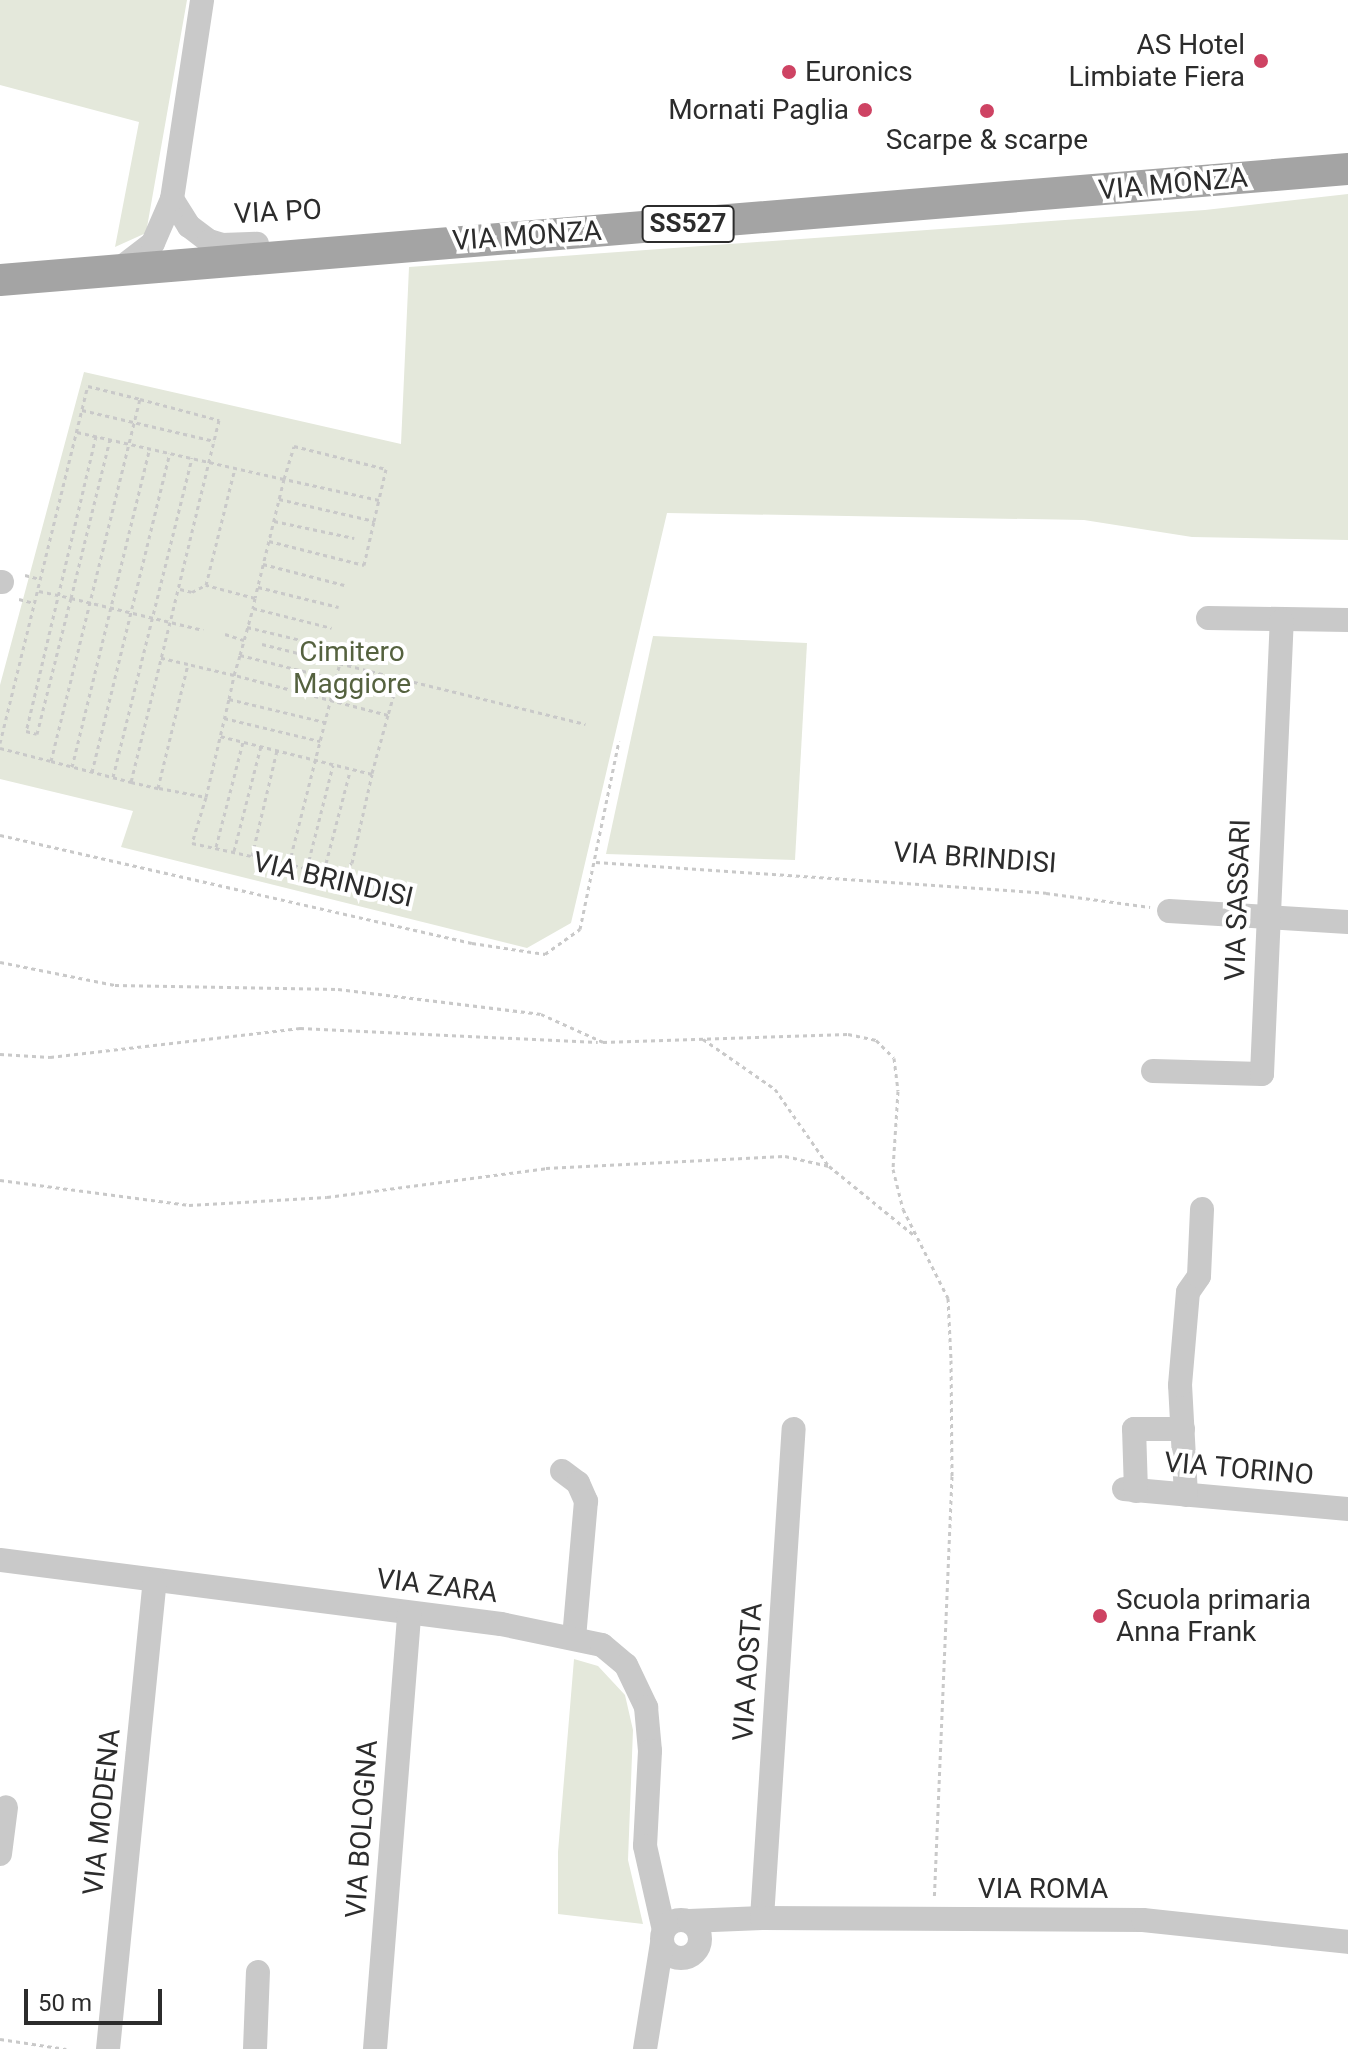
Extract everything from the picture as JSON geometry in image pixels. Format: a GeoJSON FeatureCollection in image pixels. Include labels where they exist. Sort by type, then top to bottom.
{"type":"FeatureCollection","features":[{"type":"Feature","properties":{"kind":"main road"},"geometry":{"type":"LineString","coordinates":[[1294,173],[1348,153]]}},
{"type":"Feature","properties":{"kind":"main road","name":"SS527"},"geometry":{"type":"LineString","coordinates":[[1294,173],[1348,169]]}},
{"type":"Feature","properties":{"kind":"main road"},"geometry":{"type":"LineString","coordinates":[[1294,173],[1348,182]]}},
{"type":"Feature","properties":{"kind":"main road","name":"VIA MONZA"},"geometry":{"type":"LineString","coordinates":[[0,280],[1294,173]]}},
{"type":"Feature","properties":{"kind":"street"},"geometry":{"type":"LineString","coordinates":[[118,270],[153,243],[172,199],[202,0]]}},
{"type":"Feature","properties":{"kind":"street","name":"VIA PO"},"geometry":{"type":"LineString","coordinates":[[172,199],[193,230],[222,245],[332,238],[350,241],[354,250]]}},
{"type":"Feature","properties":{"kind":"street"},"geometry":{"type":"LineString","coordinates":[[1208,618],[1348,620]]}},
{"type":"Feature","properties":{"kind":"street","name":"VIA SASSARI"},"geometry":{"type":"LineString","coordinates":[[1153,1071],[1262,1074],[1266,920],[1282,620]]}},
{"type":"Feature","properties":{"kind":"street"},"geometry":{"type":"LineString","coordinates":[[1169,911],[1266,920],[1348,922]]}},
{"type":"Feature","properties":{"kind":"street"},"geometry":{"type":"LineString","coordinates":[[1186,1495],[1181,1370],[1188,1292],[1199,1276],[1202,1209]]}},
{"type":"Feature","properties":{"kind":"street","name":"VIA AOSTA"},"geometry":{"type":"LineString","coordinates":[[762,1918],[794,1429]]}},
{"type":"Feature","properties":{"kind":"street","name":"VIA TORINO"},"geometry":{"type":"LineString","coordinates":[[1183,1429],[1134,1429],[1130,1490],[1348,1509]]}},
{"type":"Feature","properties":{"kind":"street"},"geometry":{"type":"LineString","coordinates":[[562,1471],[578,1483],[586,1501],[574,1637]]}},
{"type":"Feature","properties":{"kind":"street","name":"VIA ZARA"},"geometry":{"type":"LineString","coordinates":[[0,1560],[409,1613],[574,1637],[602,1645],[626,1665],[642,1694],[650,1751],[645,1846],[657,1894],[675,1934]]}},
{"type":"Feature","properties":{"kind":"street","name":"VIA MODENA"},"geometry":{"type":"LineString","coordinates":[[108,2049],[155,1581]]}},
{"type":"Feature","properties":{"kind":"street","name":"VIA BOLOGNA"},"geometry":{"type":"LineString","coordinates":[[375,2049],[409,1613]]}},
{"type":"Feature","properties":{"kind":"street"},"geometry":{"type":"LineString","coordinates":[[0,1854],[6,1807]]}},
{"type":"Feature","properties":{"kind":"street"},"geometry":{"type":"LineString","coordinates":[[675,1934],[688,1957],[700,1943],[736,1918]]}},
{"type":"Feature","properties":{"kind":"street","name":"VIA ROMA"},"geometry":{"type":"LineString","coordinates":[[675,1934],[736,1918],[1143,1920],[1348,1942]]}},
{"type":"Feature","properties":{"kind":"street"},"geometry":{"type":"LineString","coordinates":[[645,2049],[654,1991],[675,1934]]}},
{"type":"Feature","properties":{"kind":"street"},"geometry":{"type":"LineString","coordinates":[[255,2049],[258,1972]]}},
{"type":"Feature","properties":{"kind":"path"},"geometry":{"type":"LineString","coordinates":[[131,782],[219,420],[88,386],[0,745],[131,782],[206,797]]}},
{"type":"Feature","properties":{"kind":"path"},"geometry":{"type":"LineString","coordinates":[[51,761],[140,399]]}},
{"type":"Feature","properties":{"kind":"path"},"geometry":{"type":"LineString","coordinates":[[82,410],[214,441]]}},
{"type":"Feature","properties":{"kind":"path"},"geometry":{"type":"LineString","coordinates":[[77,432],[379,500]]}},
{"type":"Feature","properties":{"kind":"path"},"geometry":{"type":"LineString","coordinates":[[96,436],[26,731],[37,734],[110,439]]}},
{"type":"Feature","properties":{"kind":"path"},"geometry":{"type":"LineString","coordinates":[[269,541],[364,565],[386,469],[294,446],[284,479],[263,564],[253,608],[234,675],[206,797],[192,843],[338,875],[352,863],[398,678]]}},
{"type":"Feature","properties":{"kind":"path"},"geometry":{"type":"LineString","coordinates":[[72,767],[150,448]]}},
{"type":"Feature","properties":{"kind":"path"},"geometry":{"type":"LineString","coordinates":[[92,772],[170,453]]}},
{"type":"Feature","properties":{"kind":"path"},"geometry":{"type":"LineString","coordinates":[[113,777],[192,458]]}},
{"type":"Feature","properties":{"kind":"path"},"geometry":{"type":"LineString","coordinates":[[206,585],[235,468]]}},
{"type":"Feature","properties":{"kind":"path"},"geometry":{"type":"LineString","coordinates":[[279,499],[374,521]]}},
{"type":"Feature","properties":{"kind":"path"},"geometry":{"type":"LineString","coordinates":[[274,521],[354,538]]}},
{"type":"Feature","properties":{"kind":"path"},"geometry":{"type":"LineString","coordinates":[[263,564],[344,585]]}},
{"type":"Feature","properties":{"kind":"path"},"geometry":{"type":"LineString","coordinates":[[12,584],[40,579]]}},
{"type":"Feature","properties":{"kind":"path"},"geometry":{"type":"LineString","coordinates":[[12,584],[34,603]]}},
{"type":"Feature","properties":{"kind":"path"},"geometry":{"type":"LineString","coordinates":[[178,589],[192,592],[206,585],[255,598]]}},
{"type":"Feature","properties":{"kind":"path"},"geometry":{"type":"LineString","coordinates":[[258,587],[339,607]]}},
{"type":"Feature","properties":{"kind":"path"},"geometry":{"type":"LineString","coordinates":[[37,591],[203,630]]}},
{"type":"Feature","properties":{"kind":"path"},"geometry":{"type":"LineString","coordinates":[[253,608],[332,628]]}},
{"type":"Feature","properties":{"kind":"path"},"geometry":{"type":"LineString","coordinates":[[247,627],[330,647]]}},
{"type":"Feature","properties":{"kind":"path"},"geometry":{"type":"LineString","coordinates":[[225,634],[244,640]]}},
{"type":"Feature","properties":{"kind":"path"},"geometry":{"type":"LineString","coordinates":[[262,644],[585,724]]}},
{"type":"Feature","properties":{"kind":"path"},"geometry":{"type":"LineString","coordinates":[[240,655],[394,694]]}},
{"type":"Feature","properties":{"kind":"path"},"geometry":{"type":"LineString","coordinates":[[161,658],[388,715]]}},
{"type":"Feature","properties":{"kind":"path"},"geometry":{"type":"LineString","coordinates":[[289,864],[340,663]]}},
{"type":"Feature","properties":{"kind":"path"},"geometry":{"type":"LineString","coordinates":[[158,788],[188,664]]}},
{"type":"Feature","properties":{"kind":"path"},"geometry":{"type":"LineString","coordinates":[[229,699],[325,722]]}},
{"type":"Feature","properties":{"kind":"path"},"geometry":{"type":"LineString","coordinates":[[224,718],[320,741]]}},
{"type":"Feature","properties":{"kind":"path"},"geometry":{"type":"LineString","coordinates":[[220,736],[372,774]]}},
{"type":"Feature","properties":{"kind":"path","name":"VIA BRINDISI"},"geometry":{"type":"LineString","coordinates":[[0,835],[472,943],[545,954],[580,929],[619,741]]}},
{"type":"Feature","properties":{"kind":"path"},"geometry":{"type":"LineString","coordinates":[[216,848],[243,742]]}},
{"type":"Feature","properties":{"kind":"path"},"geometry":{"type":"LineString","coordinates":[[234,852],[261,746]]}},
{"type":"Feature","properties":{"kind":"path"},"geometry":{"type":"LineString","coordinates":[[252,856],[277,750]]}},
{"type":"Feature","properties":{"kind":"path"},"geometry":{"type":"LineString","coordinates":[[307,868],[333,765]]}},
{"type":"Feature","properties":{"kind":"path"},"geometry":{"type":"LineString","coordinates":[[324,871],[351,769]]}},
{"type":"Feature","properties":{"kind":"path","name":"VIA BRINDISI"},"geometry":{"type":"LineString","coordinates":[[596,862],[1046,893],[1169,911]]}},
{"type":"Feature","properties":{"kind":"path"},"geometry":{"type":"LineString","coordinates":[[0,962],[115,985],[338,989],[541,1014],[603,1042]]}},
{"type":"Feature","properties":{"kind":"path"},"geometry":{"type":"LineString","coordinates":[[0,1054],[50,1057],[300,1028],[603,1042],[848,1034],[876,1040],[894,1058],[898,1091],[893,1169],[903,1209],[948,1298],[952,1476],[933,1919]]}},
{"type":"Feature","properties":{"kind":"path"},"geometry":{"type":"LineString","coordinates":[[703,1039],[775,1089],[829,1166],[917,1237]]}},
{"type":"Feature","properties":{"kind":"path"},"geometry":{"type":"LineString","coordinates":[[0,1180],[189,1205],[327,1197],[546,1168],[785,1156],[829,1166]]}},
{"type":"Feature","properties":{"kind":"path"},"geometry":{"type":"LineString","coordinates":[[0,2039],[66,2049]]}},
{"type":"Feature","properties":{"kind":"green space"},"geometry":{"type":"Polygon","coordinates":[[[0,0],[187,0],[146,233],[115,247],[139,122],[0,85],[0,0]]]}},
{"type":"Feature","properties":{"kind":"green space","name":"Cimitero Maggiore"},"geometry":{"type":"Polygon","coordinates":[[[1348,194],[1348,540],[1192,537],[1084,520],[667,513],[571,923],[527,948],[121,847],[133,811],[0,779],[0,685],[84,372],[401,444],[409,267],[1205,210],[1348,194]]]}},
{"type":"Feature","properties":{"kind":"green space"},"geometry":{"type":"Polygon","coordinates":[[[653,636],[807,643],[795,860],[606,854],[653,636]]]}},
{"type":"Feature","properties":{"kind":"green space"},"geometry":{"type":"Polygon","coordinates":[[[574,1659],[598,1666],[625,1695],[633,1730],[628,1860],[643,1924],[558,1914],[558,1852],[574,1659]]]}},
{"type":"Feature","properties":{"kind":"place","name":"AS Hotel Limbiate Fiera"},"geometry":{"type":"Point","coordinates":[1261,61]}},
{"type":"Feature","properties":{"kind":"place","name":"Euronics"},"geometry":{"type":"Point","coordinates":[789,72]}},
{"type":"Feature","properties":{"kind":"place","name":"Mornati Paglia"},"geometry":{"type":"Point","coordinates":[865,110]}},
{"type":"Feature","properties":{"kind":"place","name":"Scarpe & scarpe"},"geometry":{"type":"Point","coordinates":[987,111]}},
{"type":"Feature","properties":{"kind":"place","name":"Scuola primaria Anna Frank"},"geometry":{"type":"Point","coordinates":[1100,1616]}}]}
